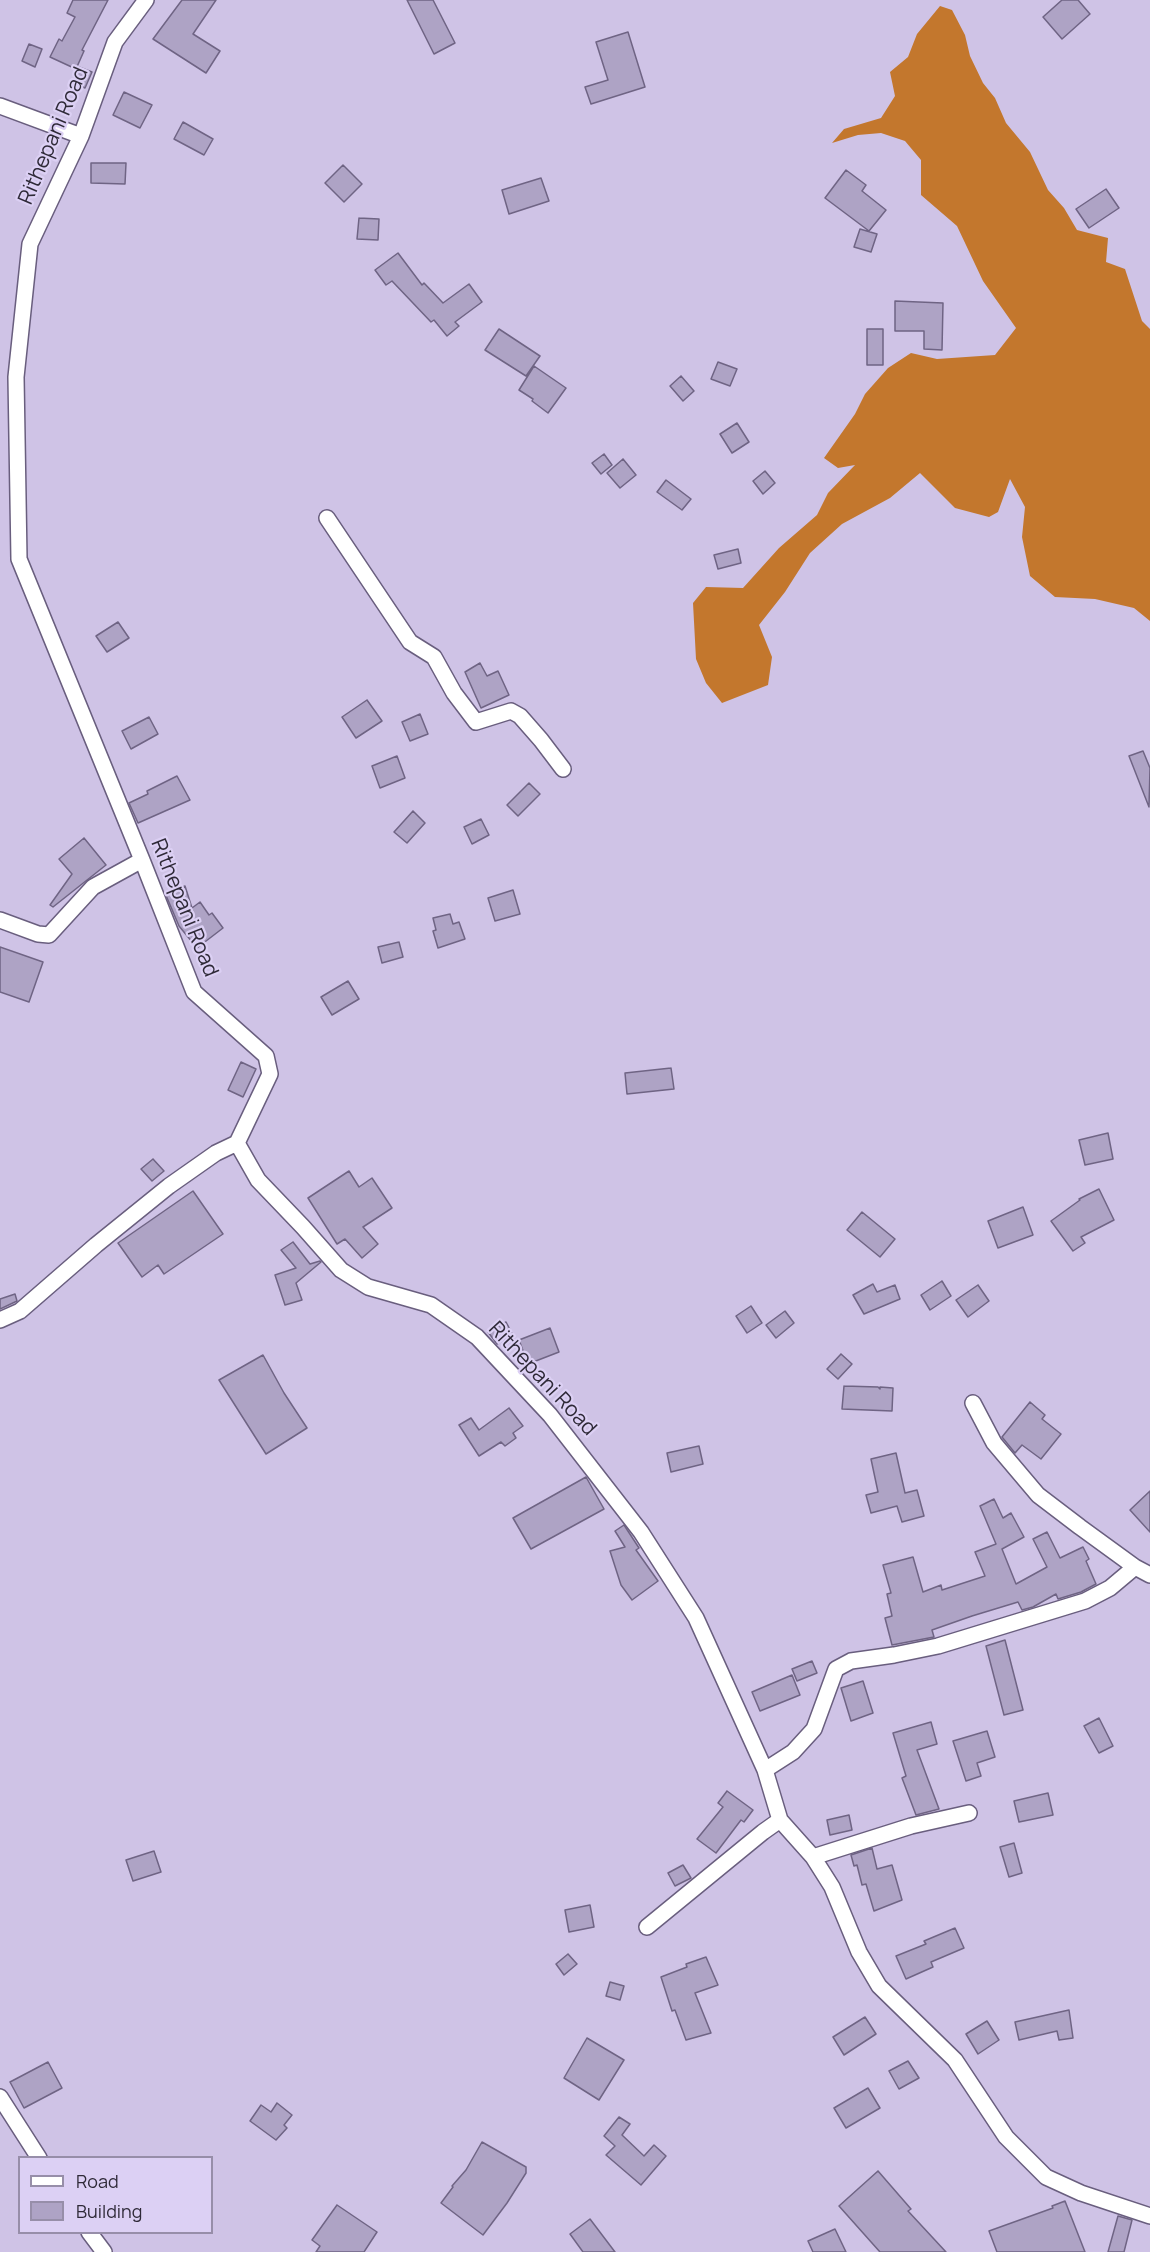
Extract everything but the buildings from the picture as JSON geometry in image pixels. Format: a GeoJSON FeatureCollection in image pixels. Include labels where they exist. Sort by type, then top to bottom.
{"type":"FeatureCollection","features":[{"type":"Feature","properties":{"kind":"street","name":"Rithepani Road"},"geometry":{"type":"LineString","coordinates":[[146,0],[115,42],[81,136],[30,244],[16,377],[20,560],[194,992],[266,1056],[270,1074],[237,1143],[258,1180],[341,1270],[368,1287],[431,1305],[477,1337],[550,1415],[640,1532],[696,1618],[765,1770],[780,1820],[813,1857],[832,1887],[859,1952],[879,1986],[955,2060],[1006,2137],[1046,2177],[1081,2193],[1150,2216]]}},
{"type":"Feature","properties":{"kind":"street"},"geometry":{"type":"LineString","coordinates":[[0,106],[81,136]]}},
{"type":"Feature","properties":{"kind":"street"},"geometry":{"type":"LineString","coordinates":[[327,518],[410,642],[434,657],[454,693],[476,722],[511,711],[519,716],[541,740],[563,769]]}},
{"type":"Feature","properties":{"kind":"street"},"geometry":{"type":"LineString","coordinates":[[0,920],[38,934],[50,935],[93,887],[142,860]]}},
{"type":"Feature","properties":{"kind":"street"},"geometry":{"type":"LineString","coordinates":[[0,1320],[20,1311],[96,1245],[170,1186],[216,1153],[237,1143]]}},
{"type":"Feature","properties":{"kind":"street"},"geometry":{"type":"LineString","coordinates":[[973,1403],[994,1443],[1038,1495],[1135,1567],[1150,1575]]}},
{"type":"Feature","properties":{"kind":"street"},"geometry":{"type":"LineString","coordinates":[[765,1770],[793,1752],[814,1729],[836,1669],[851,1660],[894,1655],[938,1646],[1085,1601],[1110,1588],[1135,1567]]}},
{"type":"Feature","properties":{"kind":"street"},"geometry":{"type":"LineString","coordinates":[[813,1857],[911,1826],[969,1813]]}},
{"type":"Feature","properties":{"kind":"street"},"geometry":{"type":"LineString","coordinates":[[647,1927],[780,1820]]}},
{"type":"Feature","properties":{"kind":"street"},"geometry":{"type":"LineString","coordinates":[[0,2097],[38,2156]]}},
{"type":"Feature","properties":{"kind":"street"},"geometry":{"type":"LineString","coordinates":[[90,2234],[104,2252]]}},
{"type":"Feature","properties":{"kind":"shaded area"},"geometry":{"type":"Polygon","coordinates":[[[940,6],[952,10],[965,35],[970,56],[983,83],[995,98],[1006,123],[1030,152],[1048,190],[1064,208],[1077,230],[1108,238],[1106,262],[1125,269],[1142,321],[1150,329],[1150,621],[1134,608],[1095,599],[1055,597],[1030,576],[1022,537],[1025,507],[1010,479],[998,512],[989,517],[955,508],[920,473],[890,498],[842,524],[810,553],[785,592],[759,625],[772,657],[768,685],[722,703],[706,683],[696,659],[693,603],[706,587],[743,588],[779,548],[817,515],[828,493],[855,465],[838,468],[824,458],[855,414],[865,394],[888,368],[911,353],[937,359],[995,355],[1016,328],[983,281],[957,226],[921,195],[921,160],[905,141],[881,133],[858,135],[832,143],[844,129],[881,118],[895,96],[890,72],[908,57],[917,34],[940,6]]]}}]}
